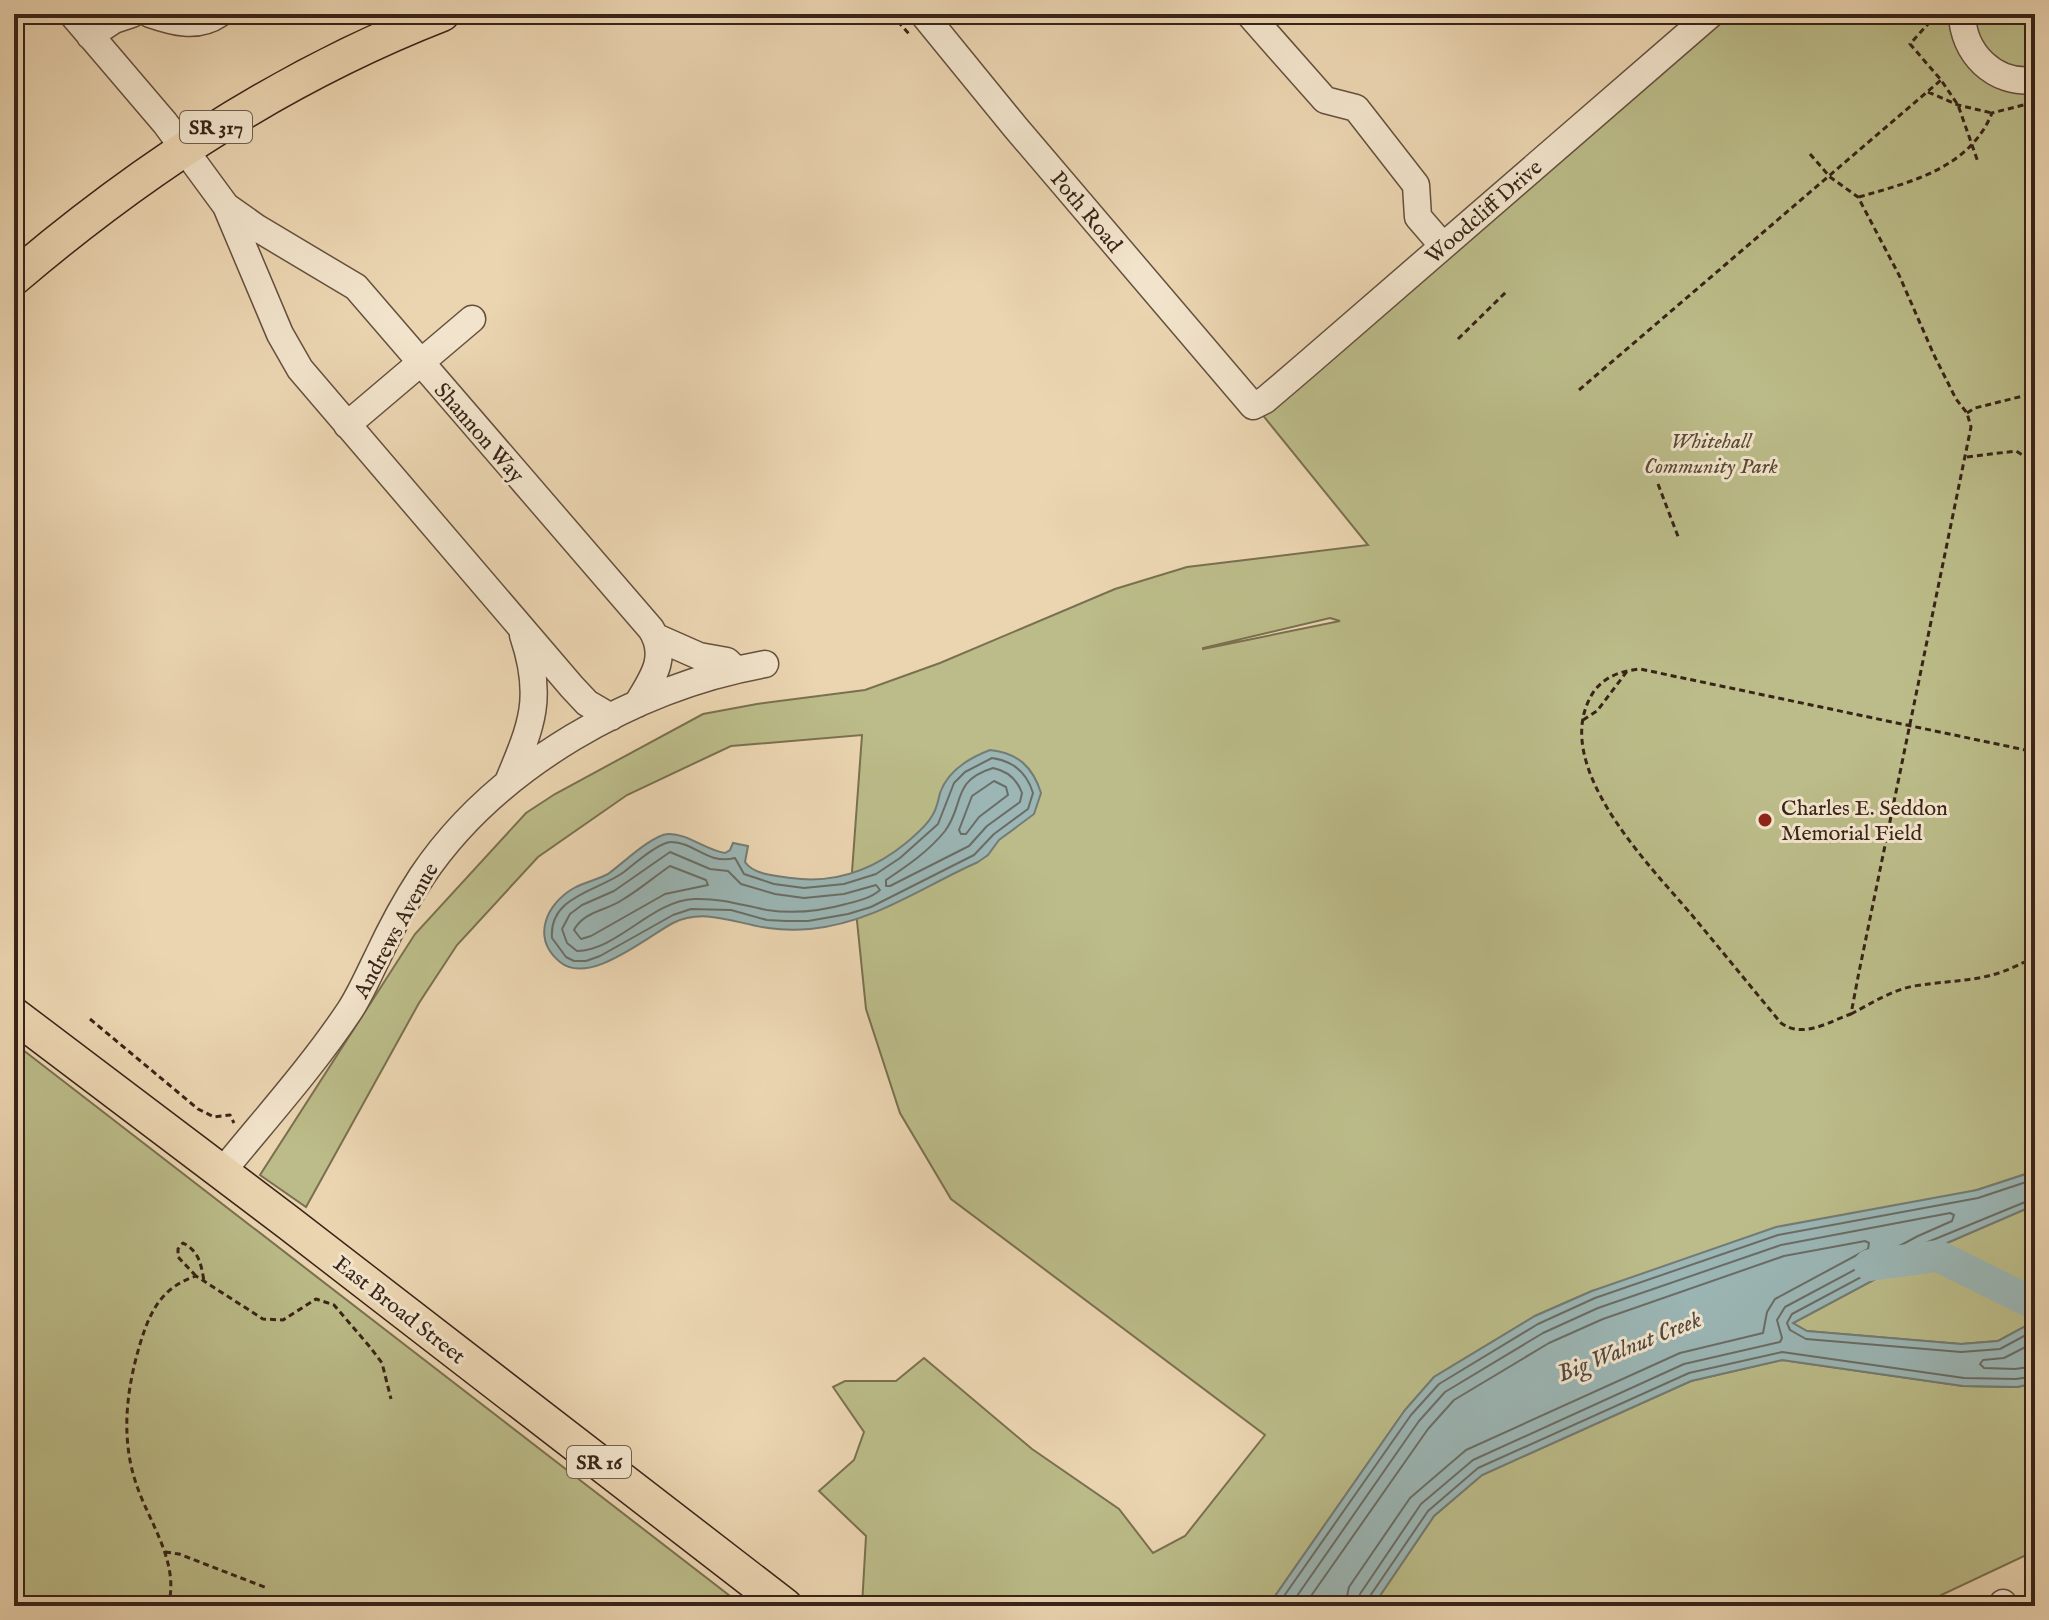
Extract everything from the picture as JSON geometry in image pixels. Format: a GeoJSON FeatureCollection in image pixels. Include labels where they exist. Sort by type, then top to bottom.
{"type":"FeatureCollection","features":[{"type":"Feature","properties":{"kind":"main road","name":"SR 317"},"geometry":{"type":"LineString","coordinates":[[14,278],[103,204],[185,147],[284,87],[354,52],[442,14]]}},
{"type":"Feature","properties":{"kind":"main road","name":"East Broad Street"},"geometry":{"type":"LineString","coordinates":[[14,1015],[785,1606]]}},
{"type":"Feature","properties":{"kind":"street","name":"Shannon Way"},"geometry":{"type":"LineString","coordinates":[[72,14],[185,147],[226,206],[290,353],[347,425],[587,703],[611,717]]}},
{"type":"Feature","properties":{"kind":"street"},"geometry":{"type":"LineString","coordinates":[[90,36],[114,20],[132,14]]}},
{"type":"Feature","properties":{"kind":"street"},"geometry":{"type":"LineString","coordinates":[[150,14],[173,22],[191,23],[219,14]]}},
{"type":"Feature","properties":{"kind":"street","name":"Poth Road"},"geometry":{"type":"LineString","coordinates":[[923,14],[1253,406]]}},
{"type":"Feature","properties":{"kind":"street"},"geometry":{"type":"LineString","coordinates":[[1249,14],[1325,100],[1356,108],[1416,185],[1418,217],[1443,246]]}},
{"type":"Feature","properties":{"kind":"street","name":"Woodcliff Drive"},"geometry":{"type":"LineString","coordinates":[[1253,406],[1265,400],[1711,14]]}},
{"type":"Feature","properties":{"kind":"street"},"geometry":{"type":"LineString","coordinates":[[1962,14],[1965,37],[1979,60],[2001,76],[2014,80],[2035,80]]}},
{"type":"Feature","properties":{"kind":"street","name":"Shannon Way"},"geometry":{"type":"LineString","coordinates":[[226,206],[356,287],[656,637]]}},
{"type":"Feature","properties":{"kind":"street"},"geometry":{"type":"LineString","coordinates":[[347,425],[472,319]]}},
{"type":"Feature","properties":{"kind":"street","name":"Shannon Way"},"geometry":{"type":"LineString","coordinates":[[508,782],[528,736],[534,709],[530,661],[520,627]]}},
{"type":"Feature","properties":{"kind":"street"},"geometry":{"type":"LineString","coordinates":[[637,704],[659,664],[656,637]]}},
{"type":"Feature","properties":{"kind":"street","name":"Andrews Avenue"},"geometry":{"type":"LineString","coordinates":[[656,637],[699,656],[727,661],[734,668]]}},
{"type":"Feature","properties":{"kind":"street","name":"Andrews Avenue"},"geometry":{"type":"LineString","coordinates":[[222,1172],[351,1008],[394,922],[437,856],[465,823],[508,782],[552,751],[637,704],[720,676],[734,668],[765,664]]}},
{"type":"Feature","properties":{"kind":"path"},"geometry":{"type":"LineString","coordinates":[[1937,14],[1910,44],[1958,105],[1978,162]]}},
{"type":"Feature","properties":{"kind":"path"},"geometry":{"type":"LineString","coordinates":[[1579,390],[1941,80]]}},
{"type":"Feature","properties":{"kind":"path"},"geometry":{"type":"LineString","coordinates":[[1928,92],[1958,105],[1992,113],[2035,103]]}},
{"type":"Feature","properties":{"kind":"path"},"geometry":{"type":"LineString","coordinates":[[1858,197],[1937,172],[1972,145],[1985,130],[1992,113]]}},
{"type":"Feature","properties":{"kind":"path"},"geometry":{"type":"LineString","coordinates":[[1810,154],[1830,177],[1858,197],[1899,275],[1956,399],[1967,413],[1971,427],[1851,1014]]}},
{"type":"Feature","properties":{"kind":"path"},"geometry":{"type":"LineString","coordinates":[[1458,339],[1506,292]]}},
{"type":"Feature","properties":{"kind":"path"},"geometry":{"type":"LineString","coordinates":[[1967,413],[1975,408],[2035,393]]}},
{"type":"Feature","properties":{"kind":"path"},"geometry":{"type":"LineString","coordinates":[[1965,457],[2016,451],[2035,463]]}},
{"type":"Feature","properties":{"kind":"path"},"geometry":{"type":"LineString","coordinates":[[1658,484],[1679,539]]}},
{"type":"Feature","properties":{"kind":"path"},"geometry":{"type":"LineString","coordinates":[[2035,752],[1640,669],[1628,670],[1601,682],[1587,703],[1581,737],[1585,756],[1601,794],[1618,824],[1781,1023],[1794,1030],[1803,1031],[1851,1014],[1903,989],[1981,980],[2035,956]]}},
{"type":"Feature","properties":{"kind":"path"},"geometry":{"type":"LineString","coordinates":[[1582,720],[1597,711],[1628,670]]}},
{"type":"Feature","properties":{"kind":"path"},"geometry":{"type":"LineString","coordinates":[[90,1019],[198,1109],[214,1117],[230,1115],[233,1122],[250,1137]]}},
{"type":"Feature","properties":{"kind":"path"},"geometry":{"type":"LineString","coordinates":[[204,1281],[200,1258],[192,1247],[183,1243],[178,1249],[178,1257],[196,1276],[263,1319],[283,1320],[316,1299],[334,1305],[382,1363],[391,1399]]}},
{"type":"Feature","properties":{"kind":"path"},"geometry":{"type":"LineString","coordinates":[[168,1606],[171,1598],[165,1552],[137,1487],[126,1439],[131,1377],[144,1330],[162,1295],[179,1282],[196,1276]]}},
{"type":"Feature","properties":{"kind":"path"},"geometry":{"type":"LineString","coordinates":[[165,1552],[179,1554],[267,1588]]}},
{"type":"Feature","properties":{"kind":"green space","name":"Whitehall Community Park"},"geometry":{"type":"Polygon","coordinates":[[[1726,14],[2035,14],[2035,1171],[1977,1190],[1592,1291],[1535,1316],[1434,1377],[1405,1410],[1268,1606],[862,1606],[866,1536],[819,1491],[854,1460],[864,1432],[833,1387],[845,1381],[896,1381],[924,1358],[1032,1449],[1119,1509],[1153,1553],[1185,1536],[1265,1435],[951,1199],[900,1113],[866,1009],[852,872],[862,735],[731,746],[627,795],[538,857],[457,945],[419,1003],[306,1207],[260,1175],[415,934],[526,813],[555,794],[703,714],[865,690],[940,663],[1115,589],[1187,567],[1368,545],[1261,413],[1726,14]],[[1330,618],[1203,649],[1340,621],[1330,618]]]}},
{"type":"Feature","properties":{"kind":"green space"},"geometry":{"type":"Polygon","coordinates":[[[14,1043],[743,1606],[14,1606],[14,1043]]]}},
{"type":"Feature","properties":{"kind":"green space"},"geometry":{"type":"Polygon","coordinates":[[[2035,1205],[2035,1321],[1998,1341],[1961,1344],[1806,1331],[1793,1323],[1926,1252],[2035,1205]]]}},
{"type":"Feature","properties":{"kind":"green space"},"geometry":{"type":"Polygon","coordinates":[[[1782,1360],[1963,1386],[2017,1387],[2035,1383],[2035,1551],[1918,1606],[1373,1606],[1434,1516],[1482,1475],[1691,1381],[1782,1360]]]}},
{"type":"Feature","properties":{"kind":"water"},"geometry":{"type":"Polygon","coordinates":[[[990,750],[1016,758],[1034,776],[1041,793],[1034,814],[999,840],[988,855],[978,862],[897,903],[855,920],[800,930],[768,928],[709,916],[685,918],[617,957],[586,968],[572,968],[560,962],[546,943],[546,922],[564,895],[608,874],[646,844],[668,834],[682,836],[725,853],[733,843],[748,846],[745,862],[754,870],[772,875],[822,879],[866,868],[893,853],[920,831],[934,813],[940,793],[954,771],[990,750]]]}},
{"type":"Feature","properties":{"kind":"water"},"geometry":{"type":"Polygon","coordinates":[[[2035,1171],[2035,1205],[1926,1252],[1793,1323],[1807,1331],[1961,1344],[1998,1341],[2035,1321],[2035,1383],[2017,1387],[1963,1386],[1782,1360],[1691,1381],[1482,1475],[1434,1516],[1373,1606],[1268,1606],[1405,1410],[1434,1377],[1535,1316],[1592,1291],[1776,1227],[1977,1190],[2035,1171]]]}},
{"type":"Feature","properties":{"kind":"waterway","name":"Big Walnut Creek"},"geometry":{"type":"LineString","coordinates":[[1870,1265],[1938,1256],[2035,1304]]}},
{"type":"Feature","properties":{"kind":"place","name":"Charles E. Seddon Memorial Field"},"geometry":{"type":"Point","coordinates":[1765,820]}}]}
